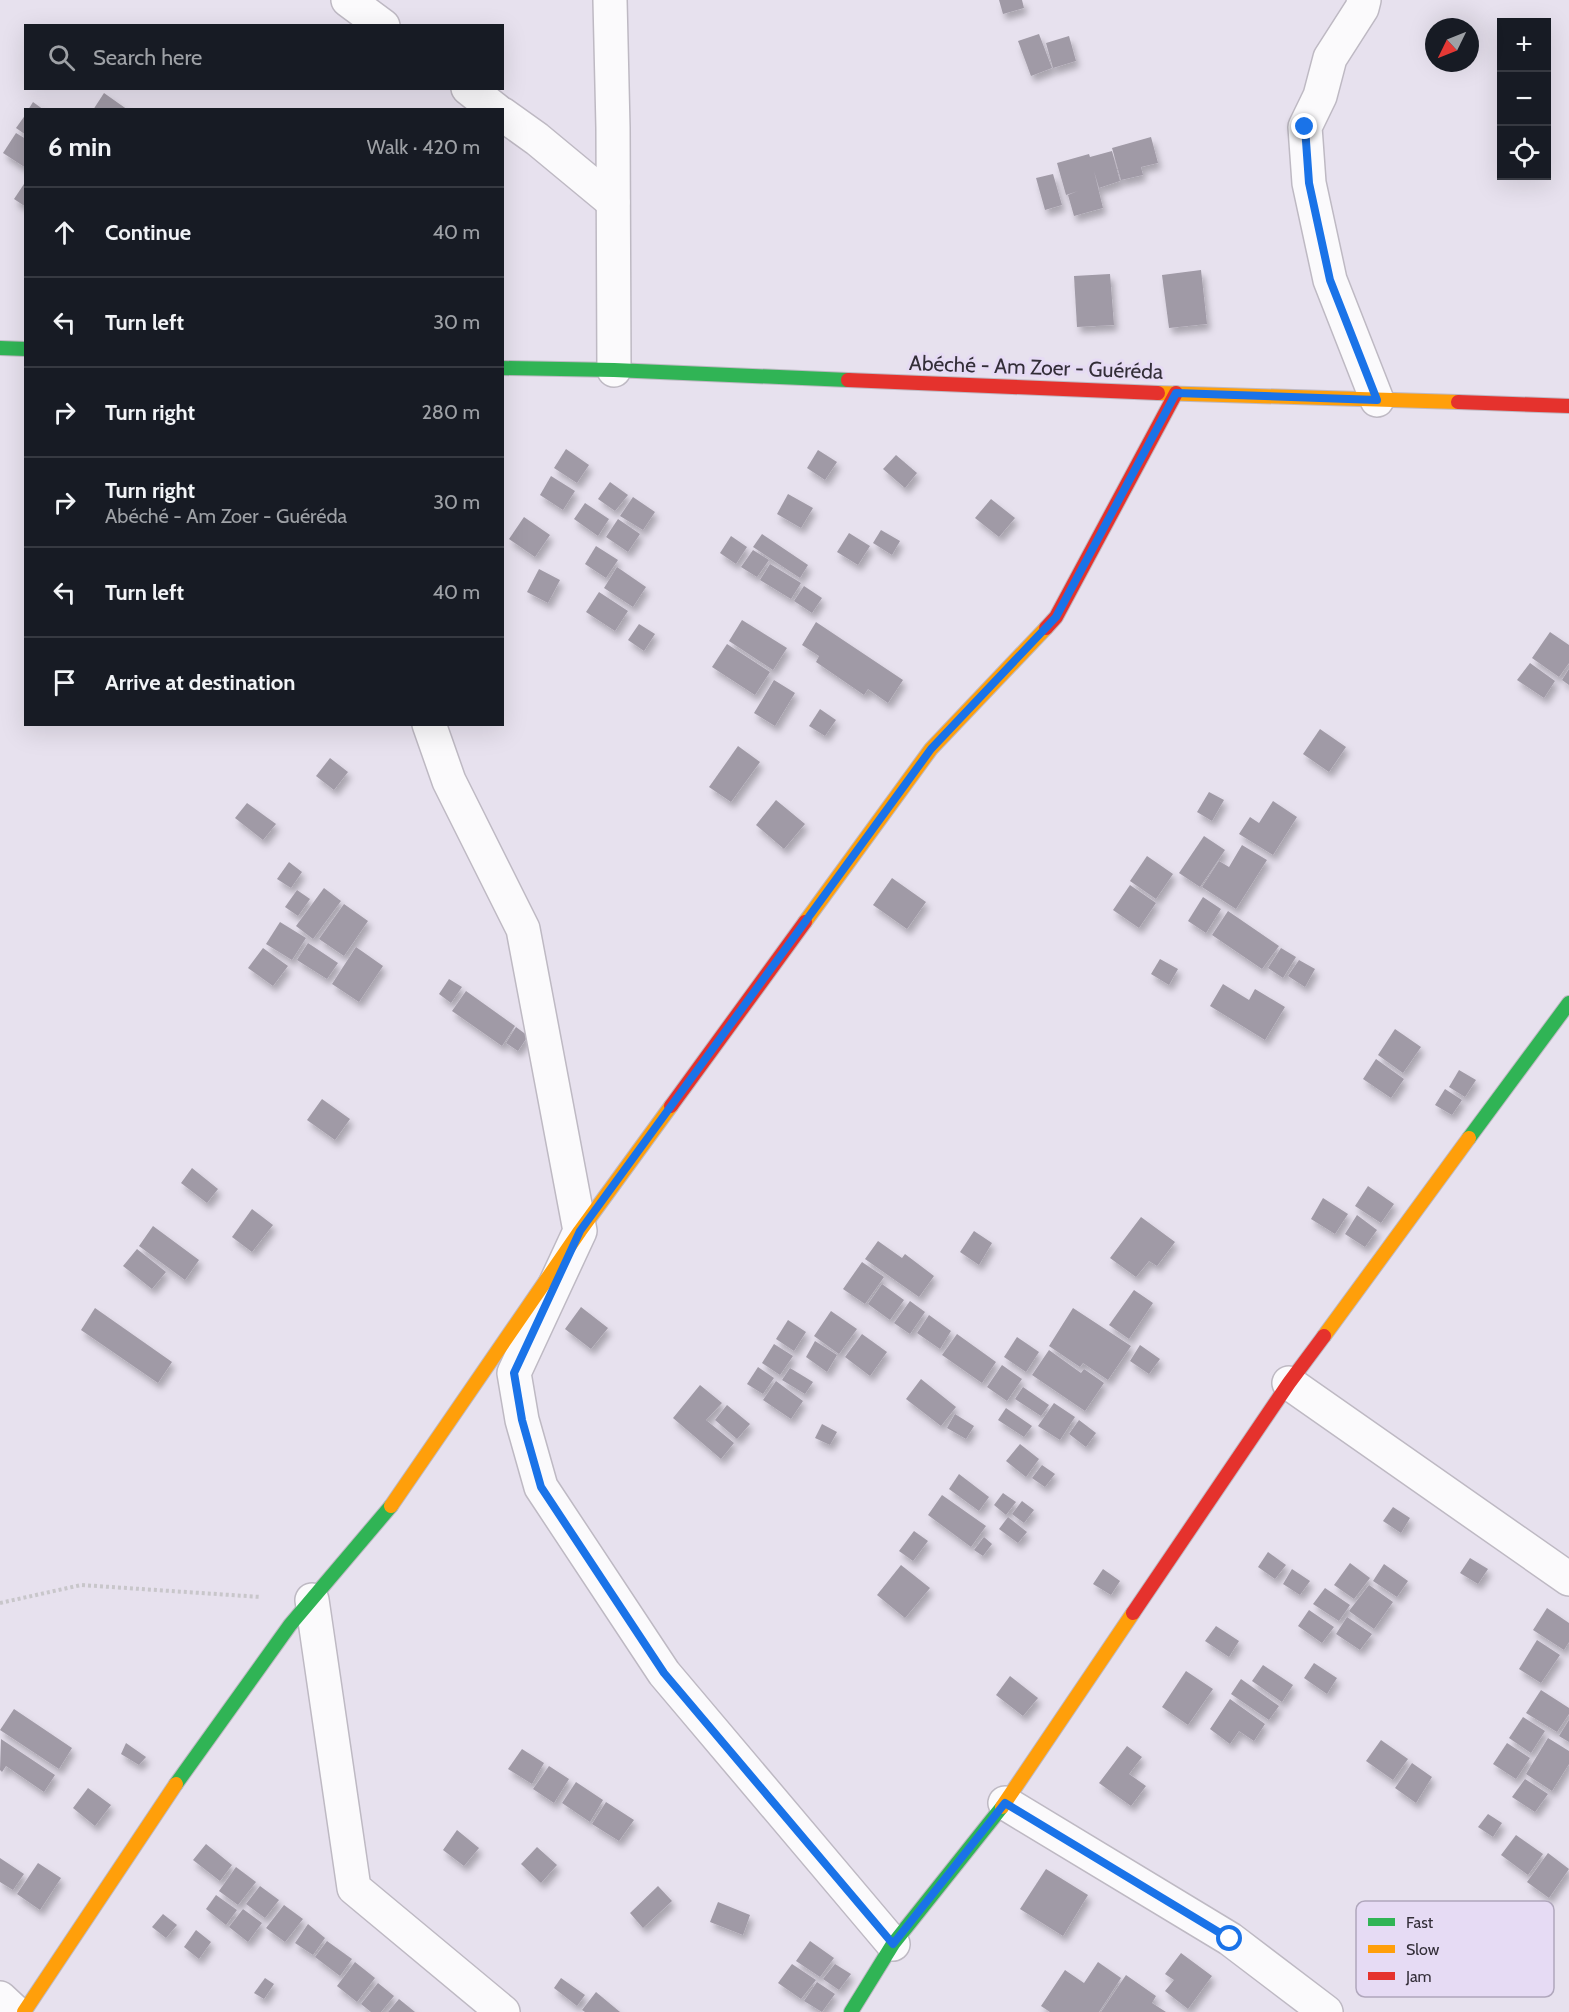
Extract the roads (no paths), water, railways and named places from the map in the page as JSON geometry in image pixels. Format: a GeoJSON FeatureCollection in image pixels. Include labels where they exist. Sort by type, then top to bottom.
{"type":"FeatureCollection","features":[{"type":"Feature","properties":{"kind":"street"},"geometry":{"type":"LineString","coordinates":[[348,0],[379,24]]}},
{"type":"Feature","properties":{"kind":"street"},"geometry":{"type":"LineString","coordinates":[[609,0],[614,370]]}},
{"type":"Feature","properties":{"kind":"street"},"geometry":{"type":"LineString","coordinates":[[1364,0],[1362,8],[1330,58],[1320,96],[1305,127],[1309,183],[1330,280],[1377,400]]}},
{"type":"Feature","properties":{"kind":"street"},"geometry":{"type":"LineString","coordinates":[[471,90],[493,108]]}},
{"type":"Feature","properties":{"kind":"street"},"geometry":{"type":"LineString","coordinates":[[504,115],[537,139],[613,202]]}},
{"type":"Feature","properties":{"kind":"street"},"geometry":{"type":"LineString","coordinates":[[0,348],[24,349]]}},
{"type":"Feature","properties":{"kind":"street","name":"Abéché - Am Zoer - Guéréda"},"geometry":{"type":"LineString","coordinates":[[504,368],[614,370],[1176,393],[1569,406]]}},
{"type":"Feature","properties":{"kind":"street"},"geometry":{"type":"LineString","coordinates":[[24,2012],[154,1814],[290,1625],[399,1496],[580,1231],[931,749],[1056,617],[1176,393]]}},
{"type":"Feature","properties":{"kind":"street"},"geometry":{"type":"LineString","coordinates":[[430,726],[449,781],[522,928],[580,1231],[514,1373],[522,1420],[541,1487],[664,1673],[893,1944]]}},
{"type":"Feature","properties":{"kind":"street"},"geometry":{"type":"LineString","coordinates":[[851,2012],[893,1944],[1005,1803],[1289,1383],[1569,1003]]}},
{"type":"Feature","properties":{"kind":"street"},"geometry":{"type":"LineString","coordinates":[[1289,1383],[1569,1579]]}},
{"type":"Feature","properties":{"kind":"street"},"geometry":{"type":"LineString","coordinates":[[312,1600],[354,1888],[503,2012]]}},
{"type":"Feature","properties":{"kind":"street"},"geometry":{"type":"LineString","coordinates":[[1005,1803],[1230,1939],[1326,2012]]}},
{"type":"Feature","properties":{"kind":"street"},"geometry":{"type":"LineString","coordinates":[[0,1998],[15,2012]]}}]}
